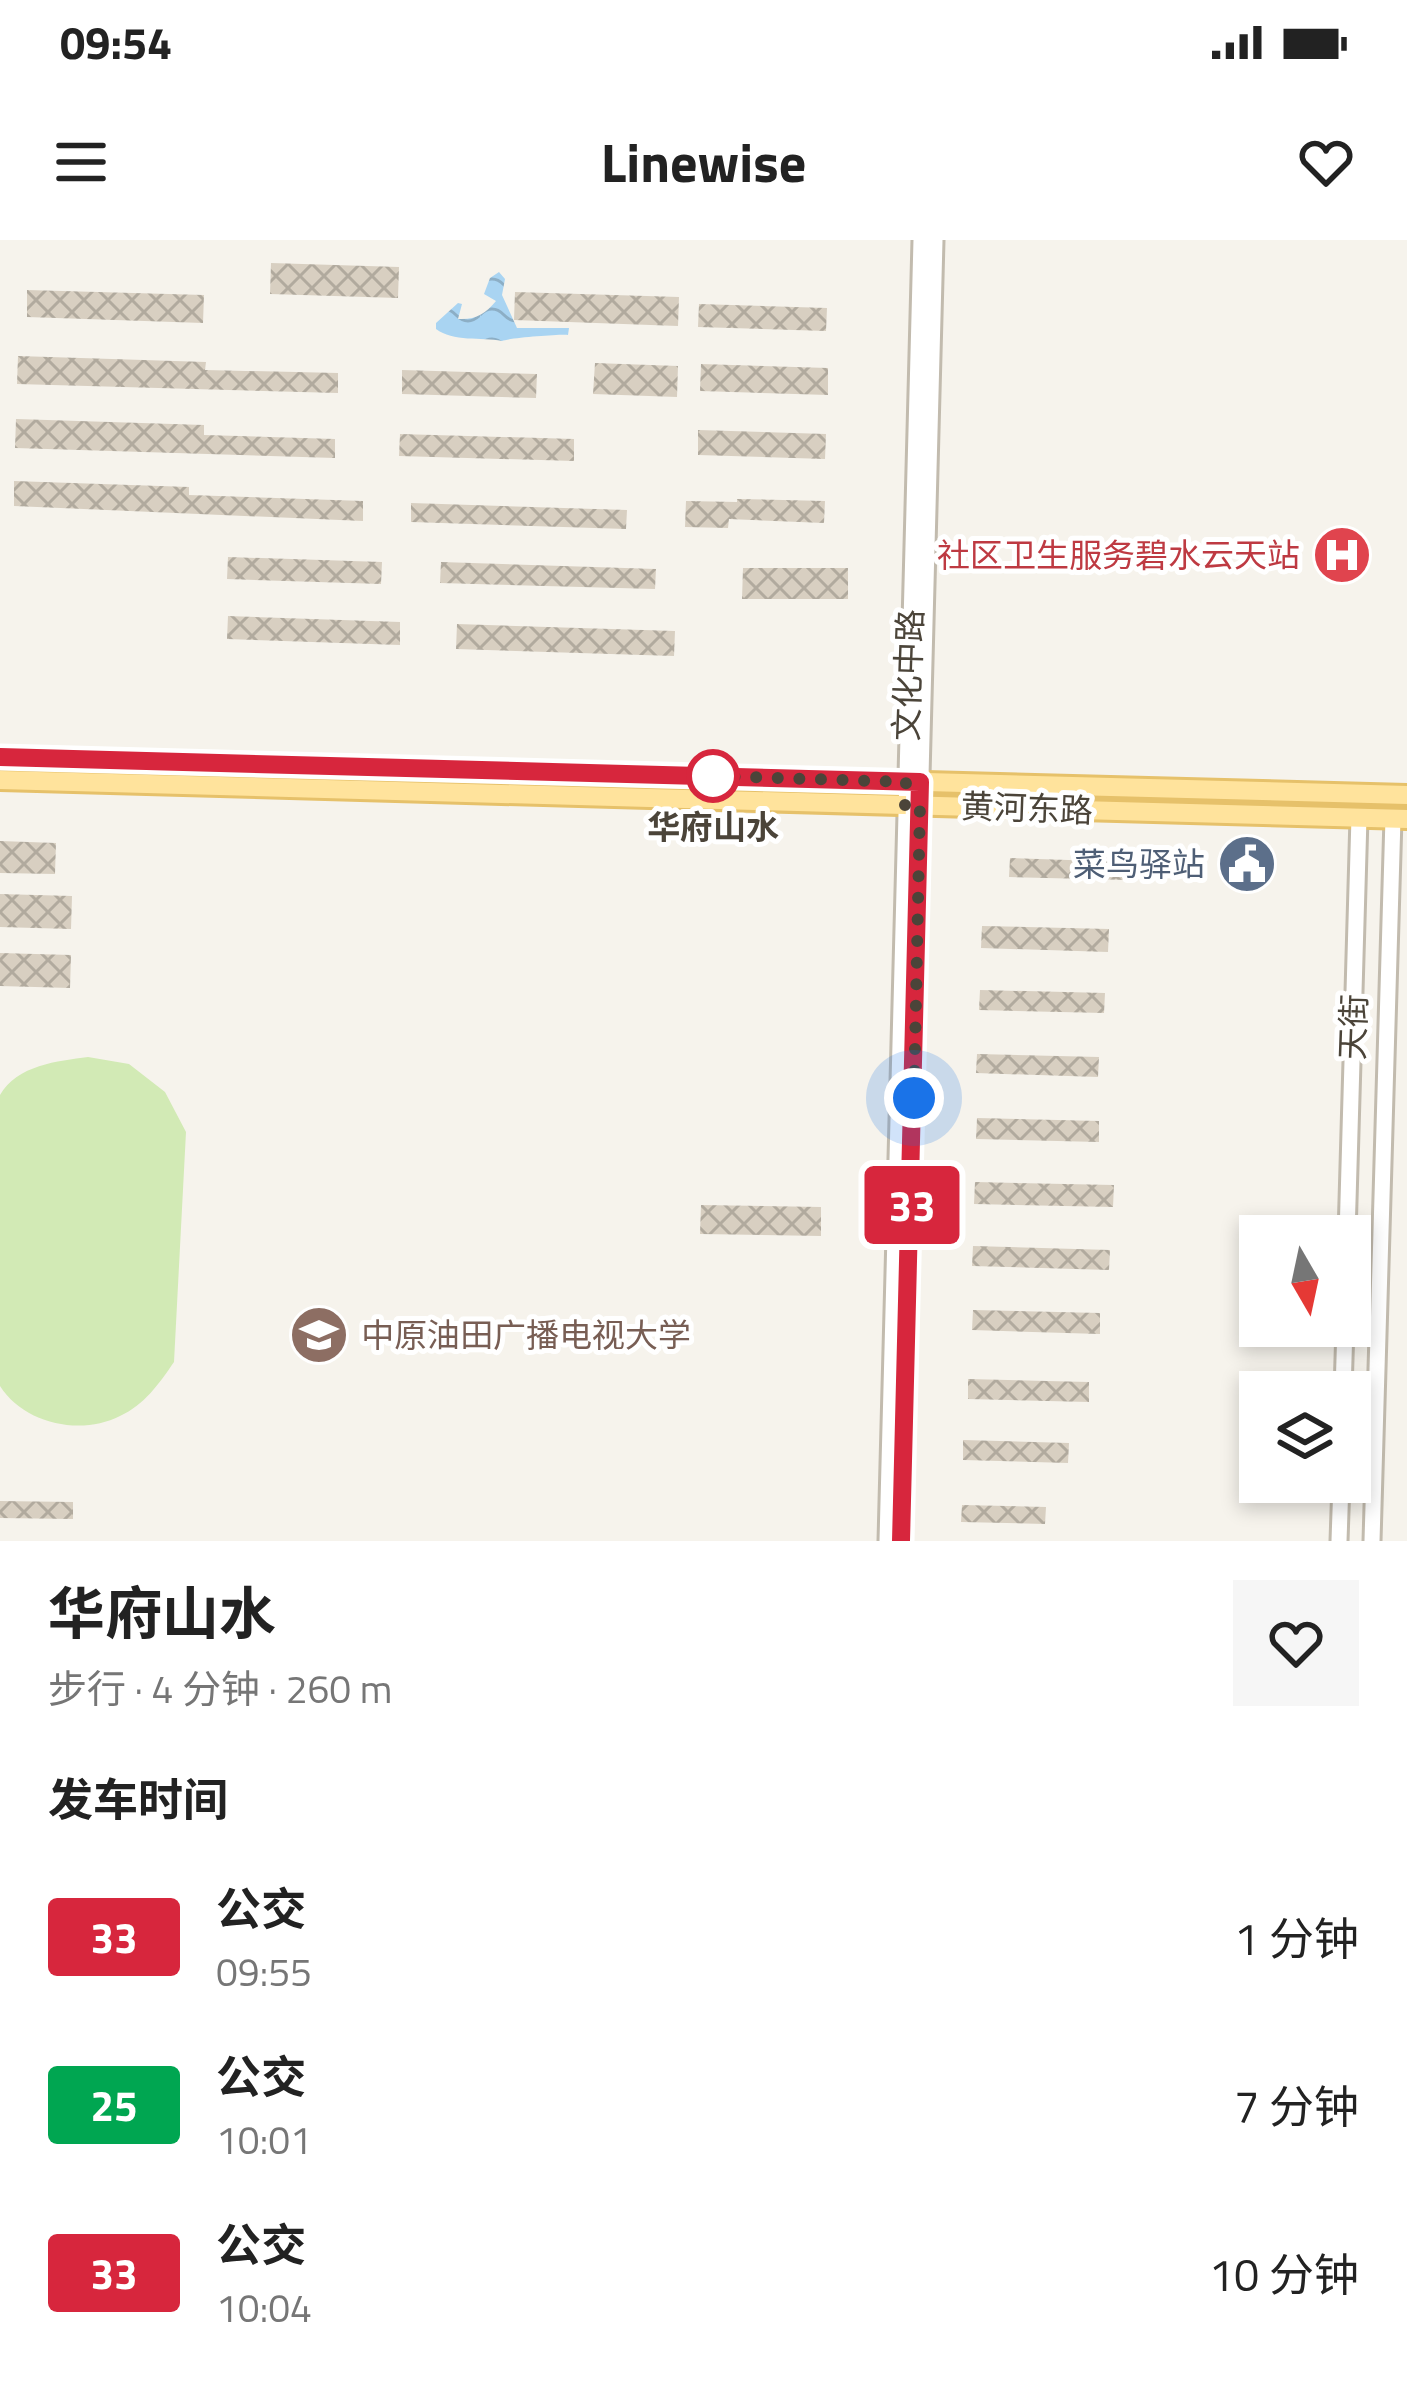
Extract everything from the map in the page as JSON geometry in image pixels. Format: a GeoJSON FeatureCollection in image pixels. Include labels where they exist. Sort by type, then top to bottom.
{"type":"FeatureCollection","features":[{"type":"Feature","properties":{"kind":"main road","name":"黄河东路"},"geometry":{"type":"LineString","coordinates":[[0,758],[1407,795]]}},
{"type":"Feature","properties":{"kind":"main road","name":"黄河东路"},"geometry":{"type":"LineString","coordinates":[[0,780],[1400,818]]}},
{"type":"Feature","properties":{"kind":"street","name":"文化中路"},"geometry":{"type":"LineString","coordinates":[[913,782],[921,240]]}},
{"type":"Feature","properties":{"kind":"street","name":"文化中路"},"geometry":{"type":"LineString","coordinates":[[887,1541],[935,240]]}},
{"type":"Feature","properties":{"kind":"street","name":"文化中路"},"geometry":{"type":"LineString","coordinates":[[902,1541],[912,805]]}},
{"type":"Feature","properties":{"kind":"street","name":"天街"},"geometry":{"type":"LineString","coordinates":[[1348,1215],[1359,817]]}},
{"type":"Feature","properties":{"kind":"street","name":"天街"},"geometry":{"type":"LineString","coordinates":[[1372,1541],[1400,818]]}},
{"type":"Feature","properties":{"kind":"street"},"geometry":{"type":"LineString","coordinates":[[1348,1209],[1382,1209]]}},
{"type":"Feature","properties":{"kind":"street"},"geometry":{"type":"LineString","coordinates":[[1339,1541],[1340,1503]]}},
{"type":"Feature","properties":{"kind":"green space"},"geometry":{"type":"Polygon","coordinates":[[[88,1057],[129,1064],[165,1092],[186,1132],[174,1362],[129,1411],[105,1422],[71,1425],[23,1410],[0,1386],[0,1095],[27,1071],[88,1057]]]}},
{"type":"Feature","properties":{"kind":"water"},"geometry":{"type":"Polygon","coordinates":[[[499,272],[505,279],[502,295],[517,328],[569,328],[568,335],[502,341],[459,337],[436,329],[436,323],[458,303],[462,304],[458,319],[488,309],[496,301],[484,294],[490,278],[499,272]]]}},
{"type":"Feature","properties":{"kind":"building"},"geometry":{"type":"Polygon","coordinates":[[[271,263],[399,267],[398,298],[270,294],[271,263]]]}},
{"type":"Feature","properties":{"kind":"building"},"geometry":{"type":"Polygon","coordinates":[[[27,290],[204,295],[203,323],[27,317],[27,290]]]}},
{"type":"Feature","properties":{"kind":"building"},"geometry":{"type":"Polygon","coordinates":[[[515,292],[679,297],[678,326],[514,320],[515,292]]]}},
{"type":"Feature","properties":{"kind":"building"},"geometry":{"type":"Polygon","coordinates":[[[699,304],[827,308],[826,331],[698,327],[699,304]]]}},
{"type":"Feature","properties":{"kind":"building"},"geometry":{"type":"Polygon","coordinates":[[[18,356],[206,362],[205,370],[338,373],[338,393],[17,384],[18,356]]]}},
{"type":"Feature","properties":{"kind":"building"},"geometry":{"type":"Polygon","coordinates":[[[595,363],[678,366],[677,397],[593,394],[595,363]]]}},
{"type":"Feature","properties":{"kind":"building"},"geometry":{"type":"Polygon","coordinates":[[[701,364],[828,368],[828,395],[700,391],[701,364]]]}},
{"type":"Feature","properties":{"kind":"building"},"geometry":{"type":"Polygon","coordinates":[[[402,370],[537,374],[536,398],[402,394],[402,370]]]}},
{"type":"Feature","properties":{"kind":"building"},"geometry":{"type":"Polygon","coordinates":[[[16,419],[204,425],[204,435],[335,439],[335,458],[15,448],[16,419]]]}},
{"type":"Feature","properties":{"kind":"building"},"geometry":{"type":"Polygon","coordinates":[[[698,430],[826,434],[825,459],[698,455],[698,430]]]}},
{"type":"Feature","properties":{"kind":"building"},"geometry":{"type":"Polygon","coordinates":[[[400,434],[574,439],[574,461],[399,456],[400,434]]]}},
{"type":"Feature","properties":{"kind":"building"},"geometry":{"type":"Polygon","coordinates":[[[14,481],[189,487],[189,495],[363,501],[363,521],[14,506],[14,481]]]}},
{"type":"Feature","properties":{"kind":"building"},"geometry":{"type":"Polygon","coordinates":[[[686,501],[825,501],[824,523],[729,519],[728,528],[685,527],[686,501]]]}},
{"type":"Feature","properties":{"kind":"building"},"geometry":{"type":"Polygon","coordinates":[[[411,503],[627,510],[626,529],[411,522],[411,503]]]}},
{"type":"Feature","properties":{"kind":"building"},"geometry":{"type":"Polygon","coordinates":[[[228,557],[382,562],[381,584],[227,579],[228,557]]]}},
{"type":"Feature","properties":{"kind":"building"},"geometry":{"type":"Polygon","coordinates":[[[441,562],[656,569],[655,589],[440,583],[441,562]]]}},
{"type":"Feature","properties":{"kind":"building"},"geometry":{"type":"Polygon","coordinates":[[[743,568],[848,568],[848,599],[742,599],[743,568]]]}},
{"type":"Feature","properties":{"kind":"building"},"geometry":{"type":"Polygon","coordinates":[[[228,616],[400,622],[400,645],[227,639],[228,616]]]}},
{"type":"Feature","properties":{"kind":"building"},"geometry":{"type":"Polygon","coordinates":[[[457,624],[675,631],[674,656],[456,649],[457,624]]]}},
{"type":"Feature","properties":{"kind":"building"},"geometry":{"type":"Polygon","coordinates":[[[0,841],[56,843],[55,874],[0,873],[0,841]]]}},
{"type":"Feature","properties":{"kind":"building"},"geometry":{"type":"Polygon","coordinates":[[[1010,858],[1128,862],[1128,880],[1009,877],[1010,858]]]}},
{"type":"Feature","properties":{"kind":"building"},"geometry":{"type":"Polygon","coordinates":[[[0,894],[72,896],[71,929],[0,927],[0,894]]]}},
{"type":"Feature","properties":{"kind":"building"},"geometry":{"type":"Polygon","coordinates":[[[982,926],[1109,929],[1108,952],[981,948],[982,926]]]}},
{"type":"Feature","properties":{"kind":"building"},"geometry":{"type":"Polygon","coordinates":[[[0,953],[71,955],[70,988],[0,986],[0,953]]]}},
{"type":"Feature","properties":{"kind":"building"},"geometry":{"type":"Polygon","coordinates":[[[980,990],[1105,993],[1104,1013],[979,1010],[980,990]]]}},
{"type":"Feature","properties":{"kind":"building"},"geometry":{"type":"Polygon","coordinates":[[[977,1054],[1099,1057],[1098,1077],[976,1073],[977,1054]]]}},
{"type":"Feature","properties":{"kind":"building"},"geometry":{"type":"Polygon","coordinates":[[[977,1118],[1099,1121],[1099,1142],[976,1139],[977,1118]]]}},
{"type":"Feature","properties":{"kind":"building"},"geometry":{"type":"Polygon","coordinates":[[[975,1182],[1114,1185],[1113,1207],[974,1204],[975,1182]]]}},
{"type":"Feature","properties":{"kind":"building"},"geometry":{"type":"Polygon","coordinates":[[[701,1205],[821,1207],[821,1236],[700,1234],[701,1205]]]}},
{"type":"Feature","properties":{"kind":"building"},"geometry":{"type":"Polygon","coordinates":[[[973,1246],[1110,1250],[1109,1270],[972,1266],[973,1246]]]}},
{"type":"Feature","properties":{"kind":"building"},"geometry":{"type":"Polygon","coordinates":[[[973,1310],[1100,1313],[1100,1334],[972,1330],[973,1310]]]}},
{"type":"Feature","properties":{"kind":"building"},"geometry":{"type":"Polygon","coordinates":[[[968,1379],[1089,1382],[1089,1402],[968,1399],[968,1379]]]}},
{"type":"Feature","properties":{"kind":"building"},"geometry":{"type":"Polygon","coordinates":[[[963,1440],[1069,1443],[1068,1463],[963,1460],[963,1440]]]}},
{"type":"Feature","properties":{"kind":"building"},"geometry":{"type":"Polygon","coordinates":[[[0,1501],[73,1502],[73,1519],[0,1518],[0,1501]]]}},
{"type":"Feature","properties":{"kind":"building"},"geometry":{"type":"Polygon","coordinates":[[[962,1505],[1046,1507],[1045,1524],[961,1522],[962,1505]]]}},
{"type":"Feature","properties":{"kind":"bus line","name":"33"},"geometry":{"type":"LineString","coordinates":[[0,757],[920,782],[901,1541]]}},
{"type":"Feature","properties":{"kind":"place","name":"社区卫生服务碧水云天站"},"geometry":{"type":"Point","coordinates":[1342,555]}},
{"type":"Feature","properties":{"kind":"place","name":"华府山水"},"geometry":{"type":"Point","coordinates":[713,776]}},
{"type":"Feature","properties":{"kind":"place","name":"菜鸟驿站"},"geometry":{"type":"Point","coordinates":[1247,864]}},
{"type":"Feature","properties":{"kind":"place","name":"中原油田广播电视大学"},"geometry":{"type":"Point","coordinates":[319,1335]}},
{"type":"Feature","properties":{"kind":"route"},"geometry":{"type":"LineString","coordinates":[[713,776],[906,782],[905,805],[920,805],[914,1098]]}}]}
